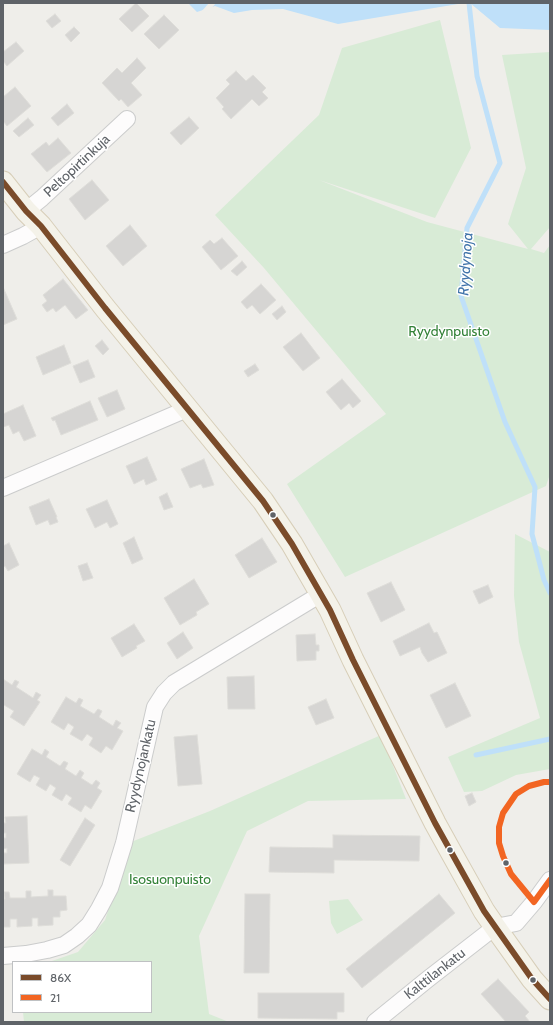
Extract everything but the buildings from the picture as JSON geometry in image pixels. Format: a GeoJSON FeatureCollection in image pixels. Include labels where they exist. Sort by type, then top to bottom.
{"type":"FeatureCollection","features":[{"type":"Feature","properties":{"kind":"main road"},"geometry":{"type":"LineString","coordinates":[[3,182],[26,211],[41,226],[105,308],[263,501],[292,544],[330,610],[353,660],[435,823],[484,911],[532,979],[550,999]]}},
{"type":"Feature","properties":{"kind":"street","name":"Peltopirtinkuja"},"geometry":{"type":"LineString","coordinates":[[26,211],[127,119]]}},
{"type":"Feature","properties":{"kind":"street"},"geometry":{"type":"LineString","coordinates":[[3,245],[41,226]]}},
{"type":"Feature","properties":{"kind":"street"},"geometry":{"type":"LineString","coordinates":[[3,488],[187,409]]}},
{"type":"Feature","properties":{"kind":"street","name":"Ryydynojankatu"},"geometry":{"type":"LineString","coordinates":[[3,956],[47,950],[64,944],[77,936],[89,925],[110,888],[124,843],[155,707],[164,693],[174,683],[321,594]]}},
{"type":"Feature","properties":{"kind":"street"},"geometry":{"type":"LineString","coordinates":[[495,927],[516,923],[550,880]]}},
{"type":"Feature","properties":{"kind":"street","name":"Kalttilankatu"},"geometry":{"type":"LineString","coordinates":[[375,1022],[495,927]]}},
{"type":"Feature","properties":{"kind":"green space","name":"Ryydynpuisto"},"geometry":{"type":"Polygon","coordinates":[[[440,20],[471,148],[435,218],[319,180],[427,222],[528,249],[508,224],[526,168],[502,55],[550,52],[550,227],[531,249],[544,253],[550,245],[550,474],[546,486],[345,577],[287,484],[386,414],[264,268],[215,215],[319,115],[342,48],[440,20]]]}},
{"type":"Feature","properties":{"kind":"green space"},"geometry":{"type":"Polygon","coordinates":[[[515,534],[550,552],[550,769],[516,775],[482,791],[464,792],[448,757],[540,718],[519,642],[514,596],[515,534]]]}},
{"type":"Feature","properties":{"kind":"green space","name":"Isosuonpuisto"},"geometry":{"type":"Polygon","coordinates":[[[381,735],[406,799],[308,801],[247,831],[199,936],[209,1014],[229,1022],[24,1022],[23,1013],[152,1013],[152,961],[52,961],[78,952],[105,920],[131,842],[210,811],[381,735]]]}},
{"type":"Feature","properties":{"kind":"green space"},"geometry":{"type":"Polygon","coordinates":[[[348,899],[363,920],[337,934],[331,923],[329,901],[348,899]]]}},
{"type":"Feature","properties":{"kind":"water"},"geometry":{"type":"Polygon","coordinates":[[[188,3],[464,3],[338,24],[283,9],[252,10],[234,13],[215,6],[197,12],[188,3]]]}},
{"type":"Feature","properties":{"kind":"water"},"geometry":{"type":"Polygon","coordinates":[[[470,3],[550,3],[550,30],[500,28],[470,3]]]}},
{"type":"Feature","properties":{"kind":"pier"},"geometry":{"type":"Polygon","coordinates":[[[209,3],[216,3],[210,10],[202,13],[201,12],[209,3]]]}},
{"type":"Feature","properties":{"kind":"waterway","name":"Ryydynoja"},"geometry":{"type":"LineString","coordinates":[[469,3],[477,76],[500,163],[467,228],[461,296],[505,422],[535,487],[532,534],[544,580],[550,593]]}},
{"type":"Feature","properties":{"kind":"waterway","name":"Ryydynoja"},"geometry":{"type":"LineString","coordinates":[[476,755],[550,739]]}},
{"type":"Feature","properties":{"kind":"transit line","name":"86X"},"geometry":{"type":"LineString","coordinates":[[3,182],[26,211],[41,226],[105,308],[263,501],[292,544],[330,610],[353,660],[435,823],[484,911],[532,979],[550,999]]}},
{"type":"Feature","properties":{"kind":"transit line","name":"21"},"geometry":{"type":"LineString","coordinates":[[550,782],[529,786],[516,794],[503,813],[499,827],[499,843],[511,874],[534,902],[550,880]]}}]}
